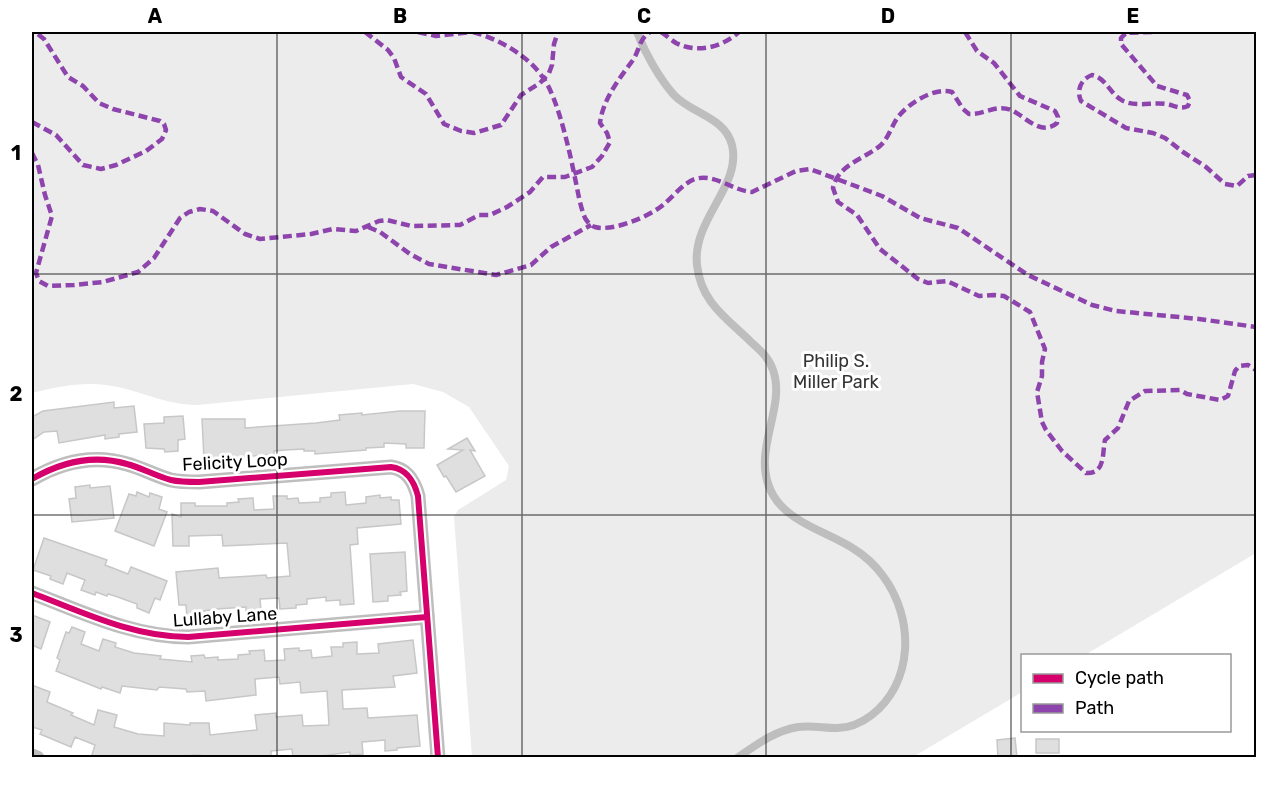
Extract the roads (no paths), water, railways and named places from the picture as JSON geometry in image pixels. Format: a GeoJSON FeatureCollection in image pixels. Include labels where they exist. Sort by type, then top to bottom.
{"type":"FeatureCollection","features":[{"type":"Feature","properties":{"kind":"street","name":"Felicity Loop"},"geometry":{"type":"LineString","coordinates":[[32,479],[66,464],[94,459],[127,464],[172,480],[199,482],[397,468],[409,476],[418,496],[427,617]]}},
{"type":"Feature","properties":{"kind":"street","name":"Lullaby Lane"},"geometry":{"type":"LineString","coordinates":[[32,593],[139,632],[160,636],[188,637],[427,617]]}},
{"type":"Feature","properties":{"kind":"street"},"geometry":{"type":"LineString","coordinates":[[427,617],[438,758]]}},
{"type":"Feature","properties":{"kind":"street"},"geometry":{"type":"LineString","coordinates":[[32,756],[37,758]]}},
{"type":"Feature","properties":{"kind":"lane"},"geometry":{"type":"LineString","coordinates":[[637,32],[675,96],[724,128],[730,138],[734,156],[732,169],[702,229],[698,240],[697,265],[701,285],[707,298],[763,353],[774,372],[776,390],[765,453],[765,472],[771,490],[781,506],[790,514],[852,547],[870,561],[880,571],[894,594],[904,622],[904,652],[899,677],[888,698],[870,716],[860,723],[849,726],[800,726],[786,730],[772,735],[737,758]]}},
{"type":"Feature","properties":{"kind":"park label","name":"Philip S. Miller Park"},"geometry":{"type":"Point","coordinates":[836,371]}}]}
